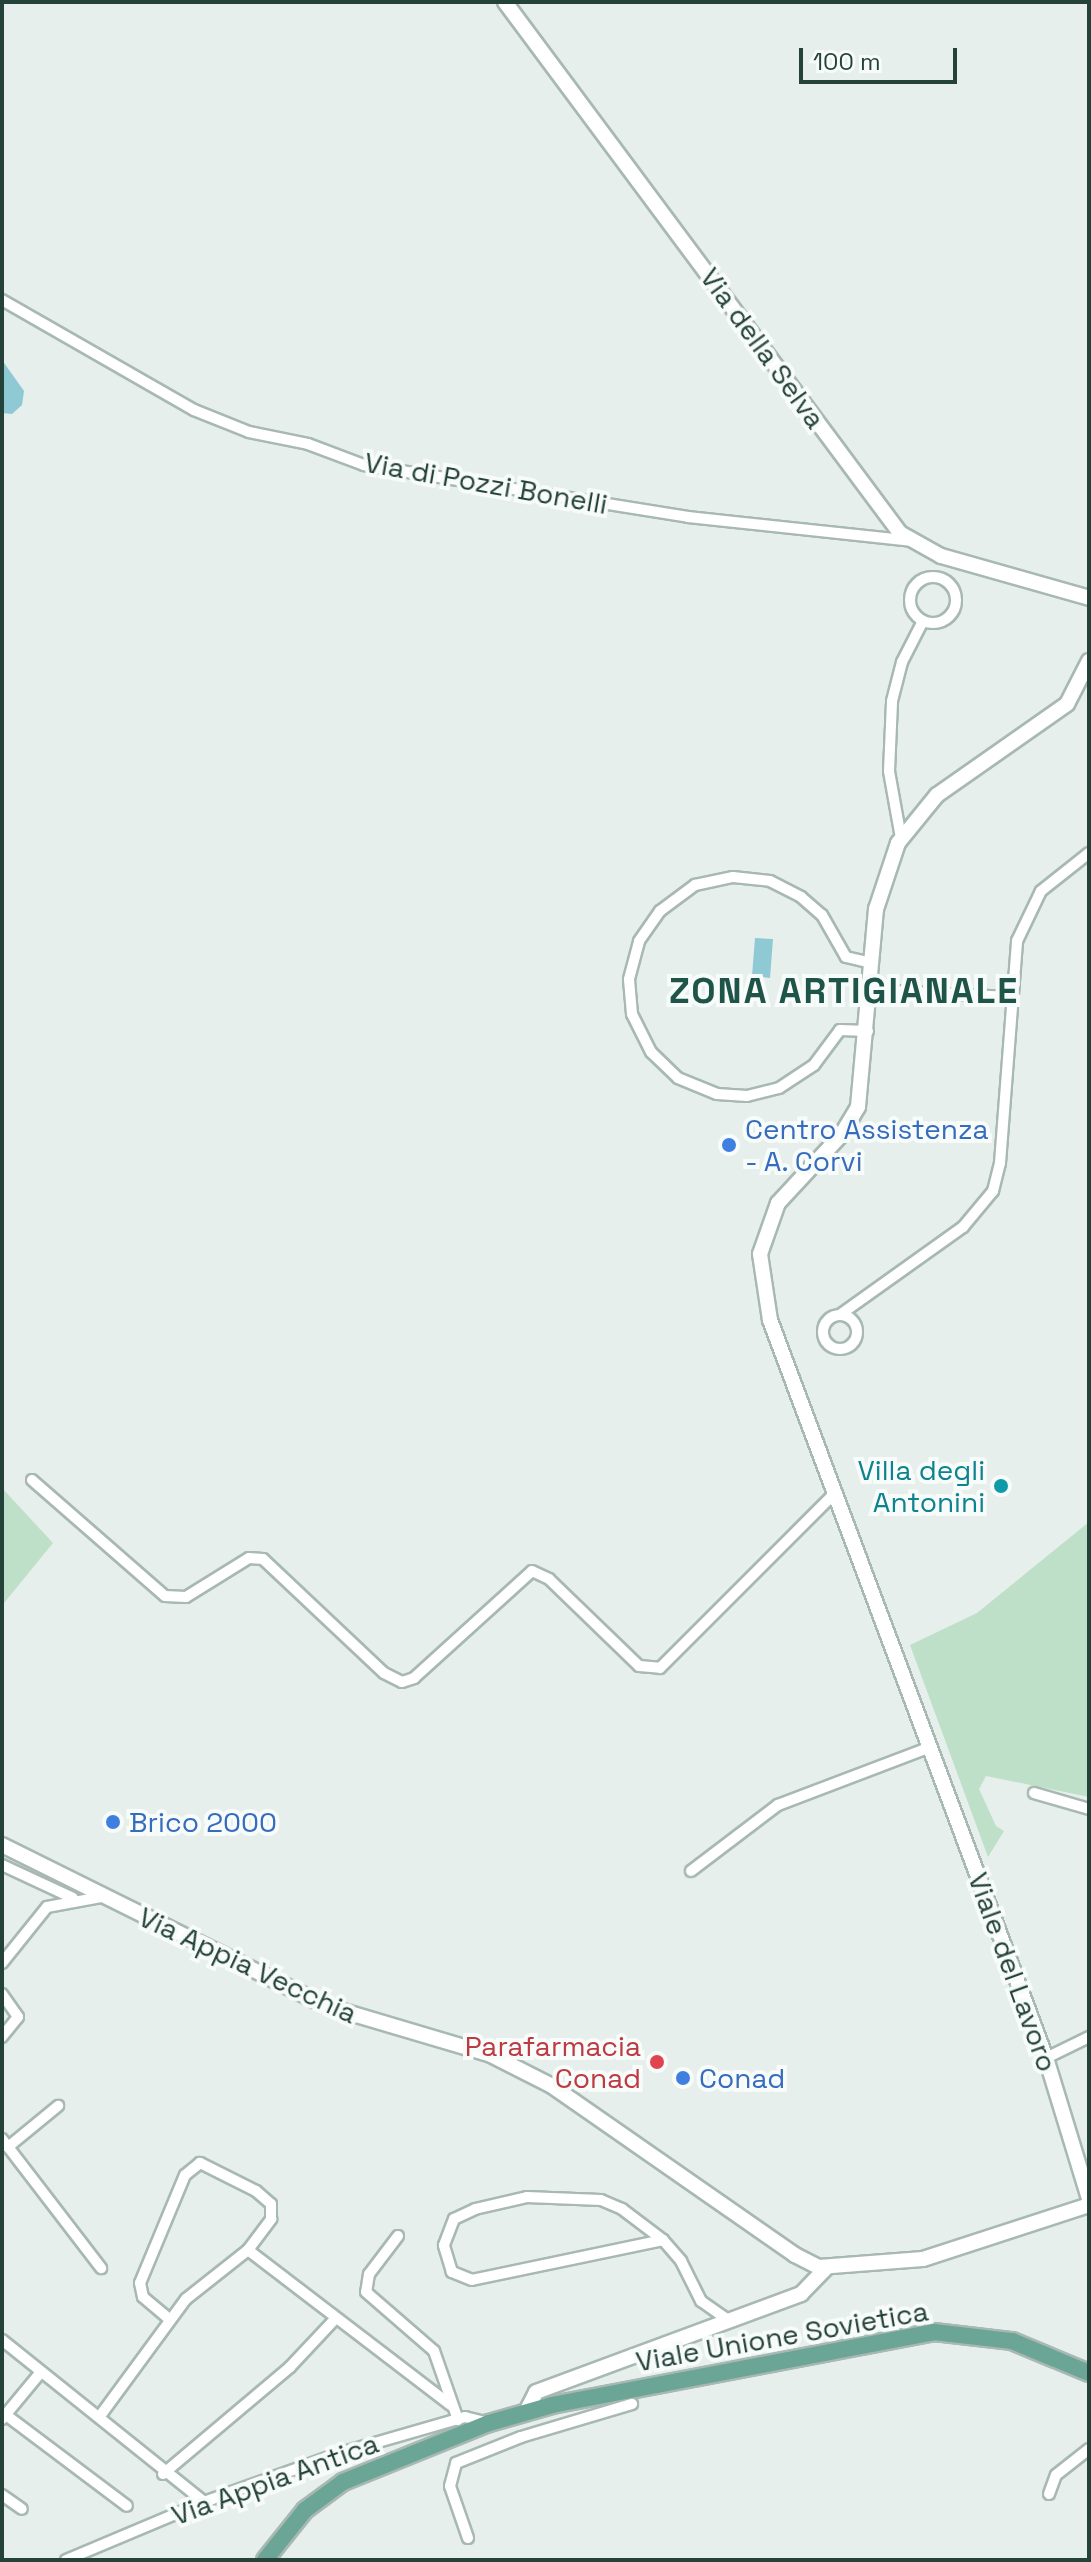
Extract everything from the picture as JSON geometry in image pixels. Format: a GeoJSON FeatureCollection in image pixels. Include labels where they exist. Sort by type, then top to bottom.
{"type":"FeatureCollection","features":[{"type":"Feature","properties":{"kind":"main road","name":"Viale Unione Sovietica"},"geometry":{"type":"LineString","coordinates":[[265,2560],[296,2519],[336,2487],[489,2423],[526,2412],[631,2400],[934,2332],[1012,2341],[1089,2373]]}},
{"type":"Feature","properties":{"kind":"street","name":"Via della Selva"},"geometry":{"type":"LineString","coordinates":[[505,2],[871,496],[911,541],[1016,580],[1089,598]]}},
{"type":"Feature","properties":{"kind":"street","name":"Via di Pozzi Bonelli"},"geometry":{"type":"LineString","coordinates":[[2,300],[203,414],[364,465],[688,517],[911,541]]}},
{"type":"Feature","properties":{"kind":"street"},"geometry":{"type":"LineString","coordinates":[[931,577],[945,580],[954,592],[955,607],[938,623],[923,621],[910,606],[913,586],[931,577]]}},
{"type":"Feature","properties":{"kind":"street"},"geometry":{"type":"LineString","coordinates":[[901,838],[889,771],[892,701],[898,672],[923,621]]}},
{"type":"Feature","properties":{"kind":"street","name":"Viale del Lavoro"},"geometry":{"type":"LineString","coordinates":[[1089,661],[1067,704],[946,788],[901,838],[878,895],[868,1031],[855,1115],[778,1203],[760,1254],[768,1314],[1046,2058],[1089,2202]]}},
{"type":"Feature","properties":{"kind":"street"},"geometry":{"type":"LineString","coordinates":[[841,1314],[963,1227],[990,1196],[1000,1163],[1010,997],[1017,941],[1031,906],[1050,881],[1089,853]]}},
{"type":"Feature","properties":{"kind":"street"},"geometry":{"type":"LineString","coordinates":[[868,1031],[840,1030],[814,1065],[779,1088],[747,1096],[717,1094],[678,1078],[651,1052],[634,1021],[629,979],[639,941],[660,911],[695,885],[733,877],[770,881],[793,892],[822,915],[846,957],[872,963]]}},
{"type":"Feature","properties":{"kind":"street"},"geometry":{"type":"LineString","coordinates":[[870,990],[1010,997]]}},
{"type":"Feature","properties":{"kind":"street"},"geometry":{"type":"LineString","coordinates":[[32,1480],[165,1596],[186,1597],[249,1558],[263,1559],[384,1673],[402,1682],[414,1678],[532,1571],[549,1579],[639,1666],[660,1668],[835,1493]]}},
{"type":"Feature","properties":{"kind":"street"},"geometry":{"type":"LineString","coordinates":[[691,1871],[778,1805],[928,1748]]}},
{"type":"Feature","properties":{"kind":"street"},"geometry":{"type":"LineString","coordinates":[[1034,1793],[1089,1809]]}},
{"type":"Feature","properties":{"kind":"street","name":"Via Appia Vecchia"},"geometry":{"type":"LineString","coordinates":[[2,1845],[101,1897],[326,2006],[491,2055],[552,2086],[795,2255],[826,2268]]}},
{"type":"Feature","properties":{"kind":"street"},"geometry":{"type":"LineString","coordinates":[[2,1865],[77,1899]]}},
{"type":"Feature","properties":{"kind":"street"},"geometry":{"type":"LineString","coordinates":[[2,1963],[44,1910],[77,1899],[101,1897]]}},
{"type":"Feature","properties":{"kind":"street"},"geometry":{"type":"LineString","coordinates":[[2,1994],[18,2017],[2,2037]]}},
{"type":"Feature","properties":{"kind":"street"},"geometry":{"type":"LineString","coordinates":[[1046,2058],[1089,2037]]}},
{"type":"Feature","properties":{"kind":"street"},"geometry":{"type":"LineString","coordinates":[[58,2106],[5,2143],[101,2268]]}},
{"type":"Feature","properties":{"kind":"street"},"geometry":{"type":"LineString","coordinates":[[100,2416],[169,2319],[203,2282],[248,2250],[273,2211],[269,2202],[232,2176],[203,2163],[189,2167],[139,2286],[144,2298],[169,2319]]}},
{"type":"Feature","properties":{"kind":"street"},"geometry":{"type":"LineString","coordinates":[[663,2240],[472,2280],[452,2272],[444,2245],[449,2226],[463,2214],[545,2196],[608,2202],[663,2240],[681,2261],[701,2301],[730,2321]]}},
{"type":"Feature","properties":{"kind":"street"},"geometry":{"type":"LineString","coordinates":[[526,2412],[536,2392],[801,2294],[826,2268],[937,2255],[1089,2202]]}},
{"type":"Feature","properties":{"kind":"street"},"geometry":{"type":"LineString","coordinates":[[398,2236],[369,2274],[366,2292],[434,2351],[458,2420]]}},
{"type":"Feature","properties":{"kind":"street"},"geometry":{"type":"LineString","coordinates":[[248,2250],[451,2405]]}},
{"type":"Feature","properties":{"kind":"street"},"geometry":{"type":"LineString","coordinates":[[163,2474],[290,2367],[336,2318]]}},
{"type":"Feature","properties":{"kind":"street"},"geometry":{"type":"LineString","coordinates":[[2,2340],[100,2416],[163,2474],[204,2502]]}},
{"type":"Feature","properties":{"kind":"street"},"geometry":{"type":"LineString","coordinates":[[41,2372],[4,2417],[127,2506]]}},
{"type":"Feature","properties":{"kind":"street"},"geometry":{"type":"LineString","coordinates":[[468,2538],[450,2486],[456,2463],[521,2437],[631,2400]]}},
{"type":"Feature","properties":{"kind":"street","name":"Via Appia Antica"},"geometry":{"type":"LineString","coordinates":[[66,2560],[204,2502],[340,2453],[472,2417],[489,2423]]}},
{"type":"Feature","properties":{"kind":"street"},"geometry":{"type":"LineString","coordinates":[[1049,2494],[1056,2475],[1089,2449]]}},
{"type":"Feature","properties":{"kind":"street"},"geometry":{"type":"LineString","coordinates":[[2,2495],[22,2509]]}},
{"type":"Feature","properties":{"kind":"green space"},"geometry":{"type":"Polygon","coordinates":[[[2,1488],[53,1543],[4,1603],[2,1602],[2,1488]]]}},
{"type":"Feature","properties":{"kind":"green space"},"geometry":{"type":"Polygon","coordinates":[[[1089,1522],[1089,1797],[986,1776],[979,1789],[996,1826],[1004,1831],[988,1857],[910,1645],[977,1613],[1089,1522]]]}},
{"type":"Feature","properties":{"kind":"water"},"geometry":{"type":"Polygon","coordinates":[[[2,360],[24,391],[22,405],[12,414],[2,413],[2,360]]]}},
{"type":"Feature","properties":{"kind":"water"},"geometry":{"type":"Polygon","coordinates":[[[755,938],[773,939],[770,978],[752,976],[755,938]]]}},
{"type":"Feature","properties":{"kind":"place","name":"Centro Assistenza - A. Corvi"},"geometry":{"type":"Point","coordinates":[729,1145]}},
{"type":"Feature","properties":{"kind":"place","name":"Villa degli Antonini"},"geometry":{"type":"Point","coordinates":[1001,1486]}},
{"type":"Feature","properties":{"kind":"place","name":"Brico 2000"},"geometry":{"type":"Point","coordinates":[113,1822]}},
{"type":"Feature","properties":{"kind":"place","name":"Parafarmacia Conad"},"geometry":{"type":"Point","coordinates":[657,2062]}},
{"type":"Feature","properties":{"kind":"place","name":"Conad"},"geometry":{"type":"Point","coordinates":[683,2078]}},
{"type":"Feature","properties":{"kind":"district","name":"ZONA ARTIGIANALE"},"geometry":{"type":"Point","coordinates":[844,992]}}]}
